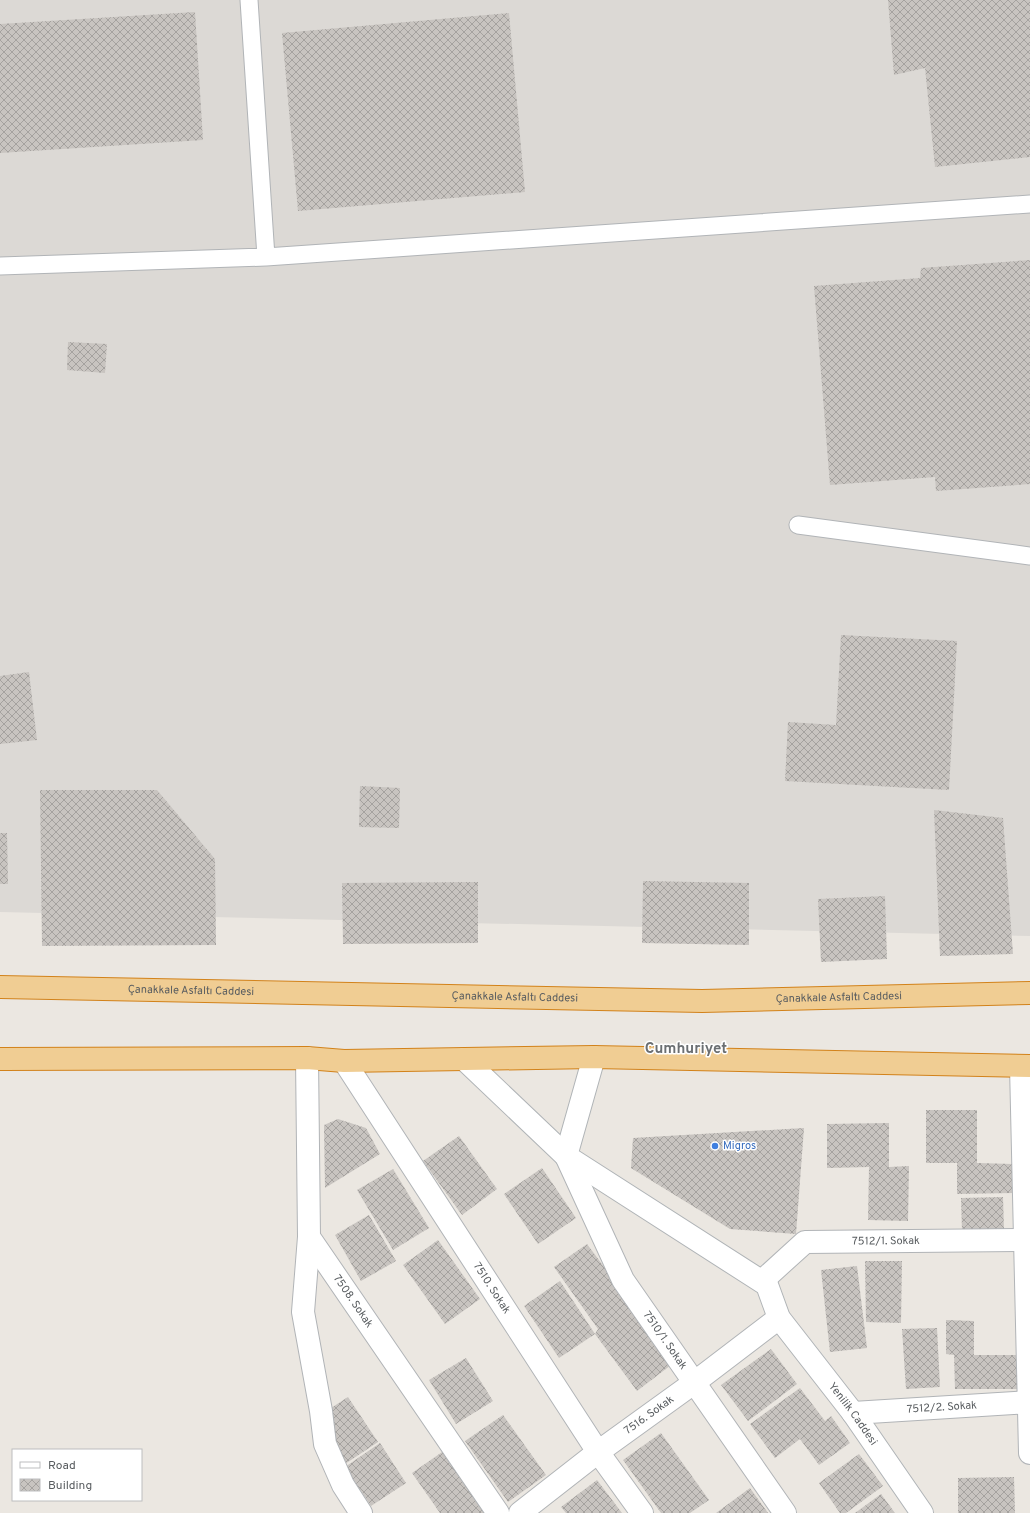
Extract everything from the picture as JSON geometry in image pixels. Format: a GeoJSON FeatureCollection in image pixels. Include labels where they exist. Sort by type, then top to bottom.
{"type":"FeatureCollection","features":[{"type":"Feature","properties":{"kind":"highway","name":"Çanakkale Asfaltı Caddesi"},"geometry":{"type":"LineString","coordinates":[[0,987],[702,1001],[1030,993]]}},
{"type":"Feature","properties":{"kind":"highway"},"geometry":{"type":"LineString","coordinates":[[0,1059],[307,1058],[344,1060],[594,1057],[1026,1066]]}},
{"type":"Feature","properties":{"kind":"street"},"geometry":{"type":"LineString","coordinates":[[566,1156],[594,1057]]}},
{"type":"Feature","properties":{"kind":"street"},"geometry":{"type":"LineString","coordinates":[[307,1058],[309,1237],[303,1312],[321,1411],[325,1444],[343,1485],[361,1513]]}},
{"type":"Feature","properties":{"kind":"street"},"geometry":{"type":"LineString","coordinates":[[464,1059],[566,1156],[762,1281]]}},
{"type":"Feature","properties":{"kind":"street","name":"7510. Sokak"},"geometry":{"type":"LineString","coordinates":[[344,1060],[598,1452],[642,1513]]}},
{"type":"Feature","properties":{"kind":"street"},"geometry":{"type":"LineString","coordinates":[[1026,1066],[1025,1240],[1030,1453]]}},
{"type":"Feature","properties":{"kind":"street","name":"7510/1. Sokak"},"geometry":{"type":"LineString","coordinates":[[566,1156],[623,1280],[785,1513]]}},
{"type":"Feature","properties":{"kind":"street","name":"7508. Sokak"},"geometry":{"type":"LineString","coordinates":[[309,1237],[498,1513]]}},
{"type":"Feature","properties":{"kind":"street","name":"7512/1. Sokak"},"geometry":{"type":"LineString","coordinates":[[762,1281],[805,1242],[1025,1240]]}},
{"type":"Feature","properties":{"kind":"street","name":"Yenilik Caddesi"},"geometry":{"type":"LineString","coordinates":[[762,1281],[767,1285],[779,1318],[853,1413],[922,1513]]}},
{"type":"Feature","properties":{"kind":"street","name":"7516. Sokak"},"geometry":{"type":"LineString","coordinates":[[520,1513],[598,1452],[695,1382],[779,1318]]}},
{"type":"Feature","properties":{"kind":"street","name":"7512/2. Sokak"},"geometry":{"type":"LineString","coordinates":[[853,1413],[1029,1402]]}},
{"type":"Feature","properties":{"kind":"lane"},"geometry":{"type":"LineString","coordinates":[[248,0],[266,257]]}},
{"type":"Feature","properties":{"kind":"lane"},"geometry":{"type":"LineString","coordinates":[[0,266],[266,257],[1030,204]]}},
{"type":"Feature","properties":{"kind":"lane"},"geometry":{"type":"LineString","coordinates":[[798,525],[1030,556]]}},
{"type":"Feature","properties":{"kind":"shaded area"},"geometry":{"type":"Polygon","coordinates":[[[0,0],[1030,0],[1030,936],[0,912],[0,0]]]}},
{"type":"Feature","properties":{"kind":"building"},"geometry":{"type":"Polygon","coordinates":[[[888,0],[1030,0],[1030,157],[935,167],[925,68],[894,75],[888,0]]]}},
{"type":"Feature","properties":{"kind":"building"},"geometry":{"type":"Polygon","coordinates":[[[195,12],[203,140],[0,153],[0,24],[195,12]]]}},
{"type":"Feature","properties":{"kind":"building"},"geometry":{"type":"Polygon","coordinates":[[[509,13],[525,192],[298,211],[282,33],[509,13]]]}},
{"type":"Feature","properties":{"kind":"building"},"geometry":{"type":"Polygon","coordinates":[[[1030,260],[1030,484],[936,491],[935,477],[830,485],[814,286],[920,278],[921,268],[1030,260]]]}},
{"type":"Feature","properties":{"kind":"building"},"geometry":{"type":"Polygon","coordinates":[[[68,342],[107,344],[105,373],[67,370],[68,342]]]}},
{"type":"Feature","properties":{"kind":"building"},"geometry":{"type":"Polygon","coordinates":[[[841,635],[957,641],[949,790],[785,781],[788,722],[836,725],[841,635]]]}},
{"type":"Feature","properties":{"kind":"building"},"geometry":{"type":"Polygon","coordinates":[[[29,672],[37,740],[0,744],[0,676],[29,672]]]}},
{"type":"Feature","properties":{"kind":"building"},"geometry":{"type":"Polygon","coordinates":[[[360,786],[400,788],[399,828],[359,827],[360,786]]]}},
{"type":"Feature","properties":{"kind":"building"},"geometry":{"type":"Polygon","coordinates":[[[40,790],[157,790],[215,859],[216,945],[42,946],[40,790]]]}},
{"type":"Feature","properties":{"kind":"building"},"geometry":{"type":"Polygon","coordinates":[[[934,810],[1003,818],[1013,954],[940,956],[934,810]]]}},
{"type":"Feature","properties":{"kind":"building"},"geometry":{"type":"Polygon","coordinates":[[[0,833],[7,833],[8,884],[0,884],[0,833]]]}},
{"type":"Feature","properties":{"kind":"building"},"geometry":{"type":"Polygon","coordinates":[[[643,881],[749,883],[749,945],[642,943],[643,881]]]}},
{"type":"Feature","properties":{"kind":"building"},"geometry":{"type":"Polygon","coordinates":[[[478,882],[478,943],[343,944],[342,883],[478,882]]]}},
{"type":"Feature","properties":{"kind":"building"},"geometry":{"type":"Polygon","coordinates":[[[885,896],[887,959],[821,962],[818,899],[885,896]]]}},
{"type":"Feature","properties":{"kind":"building"},"geometry":{"type":"Polygon","coordinates":[[[926,1110],[977,1110],[977,1163],[1013,1164],[1013,1193],[957,1194],[957,1163],[926,1163],[926,1110]]]}},
{"type":"Feature","properties":{"kind":"building"},"geometry":{"type":"Polygon","coordinates":[[[338,1119],[366,1128],[380,1154],[325,1188],[324,1125],[338,1119]]]}},
{"type":"Feature","properties":{"kind":"building"},"geometry":{"type":"Polygon","coordinates":[[[889,1123],[889,1167],[909,1166],[908,1221],[868,1220],[869,1167],[827,1168],[827,1124],[889,1123]]]}},
{"type":"Feature","properties":{"kind":"building"},"geometry":{"type":"Polygon","coordinates":[[[804,1128],[796,1234],[730,1229],[631,1168],[633,1138],[804,1128]]]}},
{"type":"Feature","properties":{"kind":"building"},"geometry":{"type":"Polygon","coordinates":[[[459,1136],[497,1189],[462,1215],[423,1161],[459,1136]]]}},
{"type":"Feature","properties":{"kind":"building"},"geometry":{"type":"Polygon","coordinates":[[[542,1168],[576,1218],[538,1244],[504,1194],[542,1168]]]}},
{"type":"Feature","properties":{"kind":"building"},"geometry":{"type":"Polygon","coordinates":[[[393,1169],[429,1228],[393,1250],[357,1190],[393,1169]]]}},
{"type":"Feature","properties":{"kind":"building"},"geometry":{"type":"Polygon","coordinates":[[[1003,1197],[1004,1230],[962,1231],[961,1198],[1003,1197]]]}},
{"type":"Feature","properties":{"kind":"building"},"geometry":{"type":"Polygon","coordinates":[[[369,1215],[396,1261],[361,1281],[335,1235],[369,1215]]]}},
{"type":"Feature","properties":{"kind":"building"},"geometry":{"type":"Polygon","coordinates":[[[438,1240],[480,1299],[445,1324],[403,1265],[438,1240]]]}},
{"type":"Feature","properties":{"kind":"building"},"geometry":{"type":"Polygon","coordinates":[[[587,1244],[675,1362],[637,1391],[595,1334],[598,1329],[554,1267],[587,1244]]]}},
{"type":"Feature","properties":{"kind":"building"},"geometry":{"type":"Polygon","coordinates":[[[865,1261],[902,1261],[901,1323],[866,1322],[865,1261]]]}},
{"type":"Feature","properties":{"kind":"building"},"geometry":{"type":"Polygon","coordinates":[[[857,1266],[867,1348],[830,1352],[821,1270],[857,1266]]]}},
{"type":"Feature","properties":{"kind":"building"},"geometry":{"type":"Polygon","coordinates":[[[560,1281],[595,1334],[559,1358],[524,1306],[560,1281]]]}},
{"type":"Feature","properties":{"kind":"building"},"geometry":{"type":"Polygon","coordinates":[[[946,1320],[974,1321],[974,1355],[1018,1355],[1018,1389],[955,1389],[954,1355],[946,1354],[946,1320]]]}},
{"type":"Feature","properties":{"kind":"building"},"geometry":{"type":"Polygon","coordinates":[[[937,1328],[940,1387],[906,1389],[902,1329],[937,1328]]]}},
{"type":"Feature","properties":{"kind":"building"},"geometry":{"type":"Polygon","coordinates":[[[771,1349],[797,1384],[748,1421],[721,1385],[771,1349]]]}},
{"type":"Feature","properties":{"kind":"building"},"geometry":{"type":"Polygon","coordinates":[[[466,1358],[493,1401],[456,1424],[429,1380],[466,1358]]]}},
{"type":"Feature","properties":{"kind":"building"},"geometry":{"type":"Polygon","coordinates":[[[800,1388],[825,1421],[831,1416],[850,1443],[819,1465],[800,1439],[775,1458],[750,1424],[800,1388]]]}},
{"type":"Feature","properties":{"kind":"building"},"geometry":{"type":"Polygon","coordinates":[[[348,1397],[378,1442],[345,1464],[330,1440],[331,1408],[348,1397]]]}},
{"type":"Feature","properties":{"kind":"building"},"geometry":{"type":"Polygon","coordinates":[[[503,1415],[546,1475],[508,1502],[465,1441],[503,1415]]]}},
{"type":"Feature","properties":{"kind":"building"},"geometry":{"type":"Polygon","coordinates":[[[661,1433],[709,1500],[690,1513],[661,1513],[623,1460],[661,1433]]]}},
{"type":"Feature","properties":{"kind":"building"},"geometry":{"type":"Polygon","coordinates":[[[380,1443],[406,1483],[371,1506],[345,1467],[380,1443]]]}},
{"type":"Feature","properties":{"kind":"building"},"geometry":{"type":"Polygon","coordinates":[[[445,1450],[489,1513],[440,1513],[412,1473],[445,1450]]]}},
{"type":"Feature","properties":{"kind":"building"},"geometry":{"type":"Polygon","coordinates":[[[859,1454],[883,1486],[846,1513],[840,1513],[819,1483],[859,1454]]]}},
{"type":"Feature","properties":{"kind":"building"},"geometry":{"type":"Polygon","coordinates":[[[1014,1477],[1015,1513],[958,1513],[958,1478],[1014,1477]]]}},
{"type":"Feature","properties":{"kind":"building"},"geometry":{"type":"Polygon","coordinates":[[[597,1480],[622,1513],[566,1513],[561,1507],[597,1480]]]}},
{"type":"Feature","properties":{"kind":"building"},"geometry":{"type":"Polygon","coordinates":[[[750,1488],[768,1513],[716,1513],[750,1488]]]}},
{"type":"Feature","properties":{"kind":"building"},"geometry":{"type":"Polygon","coordinates":[[[881,1494],[895,1513],[855,1513],[881,1494]]]}},
{"type":"Feature","properties":{"kind":"place","name":"Migros"},"geometry":{"type":"Point","coordinates":[715,1146]}},
{"type":"Feature","properties":{"kind":"district","name":"Cumhuriyet"},"geometry":{"type":"Point","coordinates":[686,1049]}}]}
